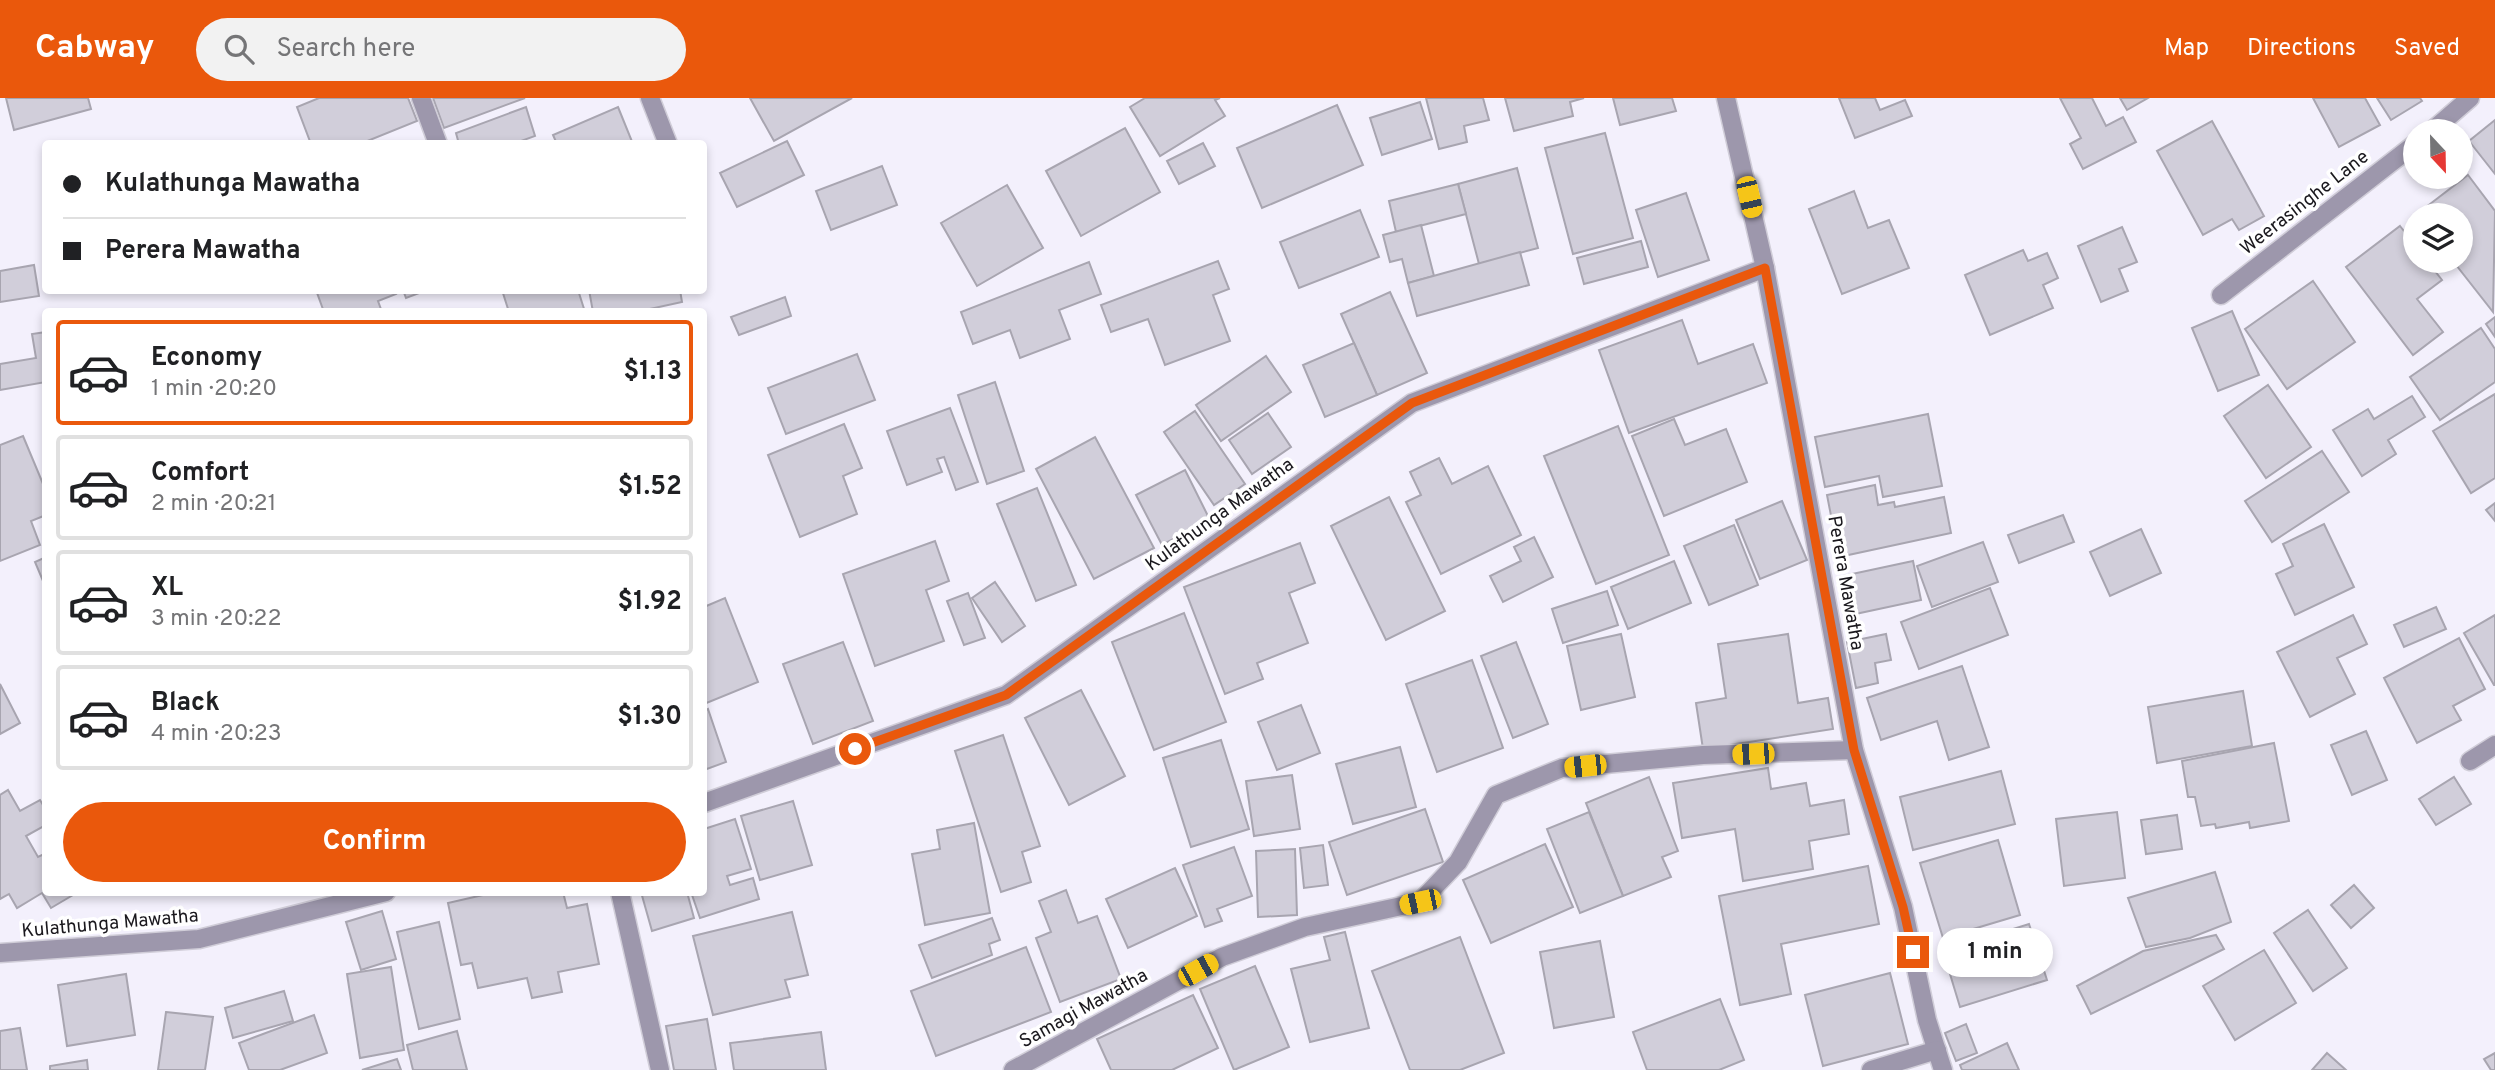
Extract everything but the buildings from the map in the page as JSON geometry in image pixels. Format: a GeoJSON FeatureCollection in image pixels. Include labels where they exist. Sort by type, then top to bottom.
{"type":"FeatureCollection","features":[{"type":"Feature","properties":{"kind":"street"},"geometry":{"type":"LineString","coordinates":[[421,98],[437,140]]}},
{"type":"Feature","properties":{"kind":"street"},"geometry":{"type":"LineString","coordinates":[[650,98],[666,140]]}},
{"type":"Feature","properties":{"kind":"street","name":"Perera Mawatha"},"geometry":{"type":"LineString","coordinates":[[1726,98],[1765,268],[1854,750],[1903,907],[1927,1020],[1943,1070]]}},
{"type":"Feature","properties":{"kind":"street"},"geometry":{"type":"LineString","coordinates":[[2445,119],[2470,98]]}},
{"type":"Feature","properties":{"kind":"street","name":"Weerasinghe Lane"},"geometry":{"type":"LineString","coordinates":[[2221,295],[2403,153]]}},
{"type":"Feature","properties":{"kind":"street","name":"Kulathunga Mawatha"},"geometry":{"type":"LineString","coordinates":[[707,802],[1006,695],[1412,403],[1765,268]]}},
{"type":"Feature","properties":{"kind":"street"},"geometry":{"type":"LineString","coordinates":[[2470,761],[2495,745]]}},
{"type":"Feature","properties":{"kind":"street","name":"Samagi Mawatha"},"geometry":{"type":"LineString","coordinates":[[1013,1070],[1027,1066],[1222,957],[1305,927],[1420,902],[1458,862],[1496,795],[1562,768],[1703,755],[1854,750]]}},
{"type":"Feature","properties":{"kind":"street","name":"Kulathunga Mawatha"},"geometry":{"type":"LineString","coordinates":[[0,953],[199,939],[370,896]]}},
{"type":"Feature","properties":{"kind":"street"},"geometry":{"type":"LineString","coordinates":[[621,896],[660,1070]]}},
{"type":"Feature","properties":{"kind":"street"},"geometry":{"type":"LineString","coordinates":[[1871,1070],[1937,1050]]}},
{"type":"Feature","properties":{"kind":"route"},"geometry":{"type":"LineString","coordinates":[[855,749],[1006,695],[1412,403],[1765,268],[1854,750],[1903,907],[1913,952]]}}]}
